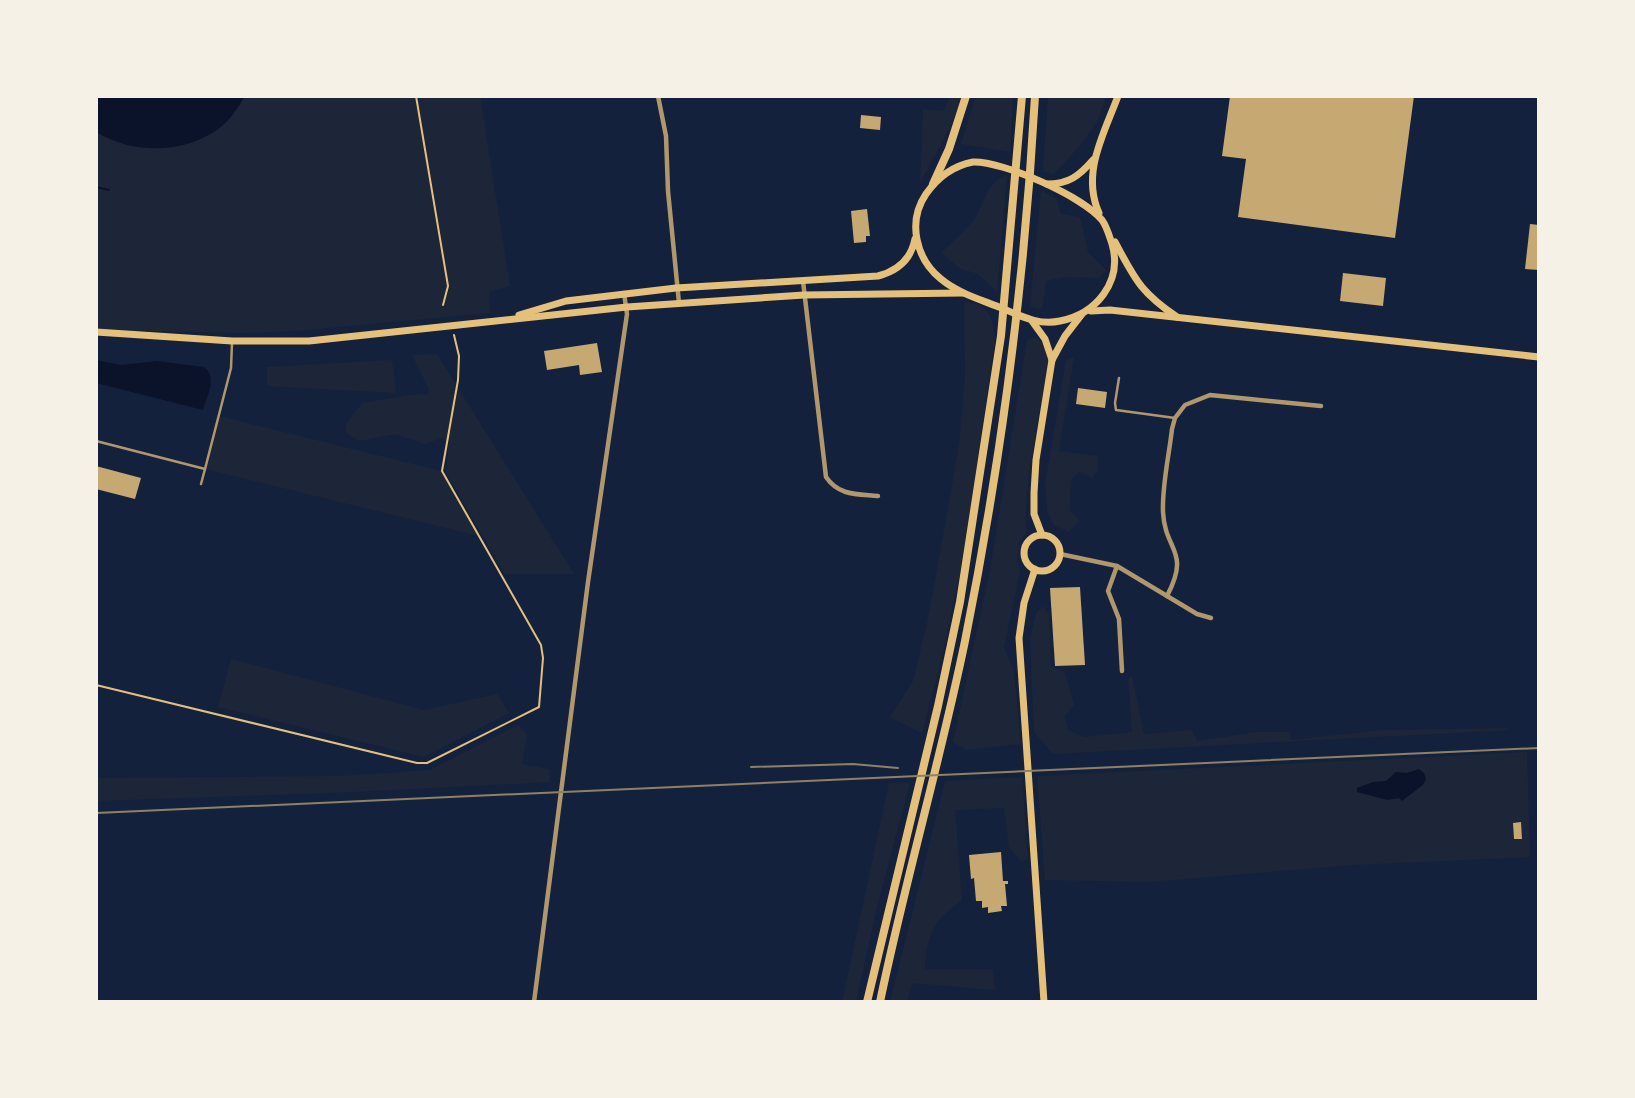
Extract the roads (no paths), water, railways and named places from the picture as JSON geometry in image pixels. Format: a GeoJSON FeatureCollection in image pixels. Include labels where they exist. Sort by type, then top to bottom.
{"type":"FeatureCollection","features":[{"type":"Feature","properties":{"kind":"highway"},"geometry":{"type":"LineString","coordinates":[[933,184],[949,149],[967,96]]}},
{"type":"Feature","properties":{"kind":"highway"},"geometry":{"type":"LineString","coordinates":[[867,1002],[960,602],[1001,336],[1022,96]]}},
{"type":"Feature","properties":{"kind":"highway"},"geometry":{"type":"LineString","coordinates":[[880,1002],[898,917],[943,740],[974,594],[1015,330],[1035,96]]}},
{"type":"Feature","properties":{"kind":"main road"},"geometry":{"type":"LineString","coordinates":[[1118,96],[1094,160],[1094,198],[1102,220],[1138,284],[1161,306],[1180,319]]}},
{"type":"Feature","properties":{"kind":"main road"},"geometry":{"type":"LineString","coordinates":[[1041,183],[1069,181],[1083,172],[1094,160]]}},
{"type":"Feature","properties":{"kind":"main road"},"geometry":{"type":"LineString","coordinates":[[498,321],[566,301],[624,293],[877,276],[888,273],[907,258],[914,244],[918,210],[933,184],[954,167],[982,162],[1006,167],[1087,205],[1102,220]]}},
{"type":"Feature","properties":{"kind":"main road"},"geometry":{"type":"LineString","coordinates":[[1042,535],[1029,541],[1025,549],[1027,562],[1035,569],[1051,569],[1059,560],[1060,554],[1056,541],[1042,535],[1034,514],[1034,493],[1036,460],[1052,360],[1064,338],[1084,313],[1103,296],[1113,273],[1115,253],[1107,229]]}},
{"type":"Feature","properties":{"kind":"main road"},"geometry":{"type":"LineString","coordinates":[[915,235],[921,253],[941,279],[964,293],[1031,320],[1052,323],[1102,309],[1539,358]]}},
{"type":"Feature","properties":{"kind":"main road"},"geometry":{"type":"LineString","coordinates":[[96,332],[232,341],[309,341],[679,303],[804,295],[964,293]]}},
{"type":"Feature","properties":{"kind":"main road"},"geometry":{"type":"LineString","coordinates":[[1031,320],[1045,339],[1052,360]]}},
{"type":"Feature","properties":{"kind":"main road"},"geometry":{"type":"LineString","coordinates":[[1035,569],[1024,603],[1019,638],[1044,1002]]}},
{"type":"Feature","properties":{"kind":"street"},"geometry":{"type":"LineString","coordinates":[[658,96],[666,136],[679,303]]}},
{"type":"Feature","properties":{"kind":"street"},"geometry":{"type":"LineString","coordinates":[[803,281],[826,477],[837,490],[878,496]]}},
{"type":"Feature","properties":{"kind":"street"},"geometry":{"type":"LineString","coordinates":[[534,1002],[588,578],[627,307],[624,293]]}},
{"type":"Feature","properties":{"kind":"street"},"geometry":{"type":"LineString","coordinates":[[1167,596],[1175,581],[1179,561],[1166,529],[1163,510],[1172,429],[1175,418],[1185,405],[1210,395],[1321,406]]}},
{"type":"Feature","properties":{"kind":"street"},"geometry":{"type":"LineString","coordinates":[[1060,554],[1117,566],[1196,614],[1211,618]]}},
{"type":"Feature","properties":{"kind":"street"},"geometry":{"type":"LineString","coordinates":[[1117,566],[1108,591],[1119,619],[1122,671]]}},
{"type":"Feature","properties":{"kind":"lane"},"geometry":{"type":"LineString","coordinates":[[201,484],[231,368],[232,341]]}},
{"type":"Feature","properties":{"kind":"lane"},"geometry":{"type":"LineString","coordinates":[[1119,378],[1116,410],[1175,418]]}},
{"type":"Feature","properties":{"kind":"lane"},"geometry":{"type":"LineString","coordinates":[[96,441],[205,469]]}},
{"type":"Feature","properties":{"kind":"waterway"},"geometry":{"type":"LineString","coordinates":[[96,187],[109,190]]}},
{"type":"Feature","properties":{"kind":"railway"},"geometry":{"type":"LineString","coordinates":[[96,813],[1539,748]]}},
{"type":"Feature","properties":{"kind":"railway"},"geometry":{"type":"LineString","coordinates":[[751,767],[853,764],[898,768]]}}]}
